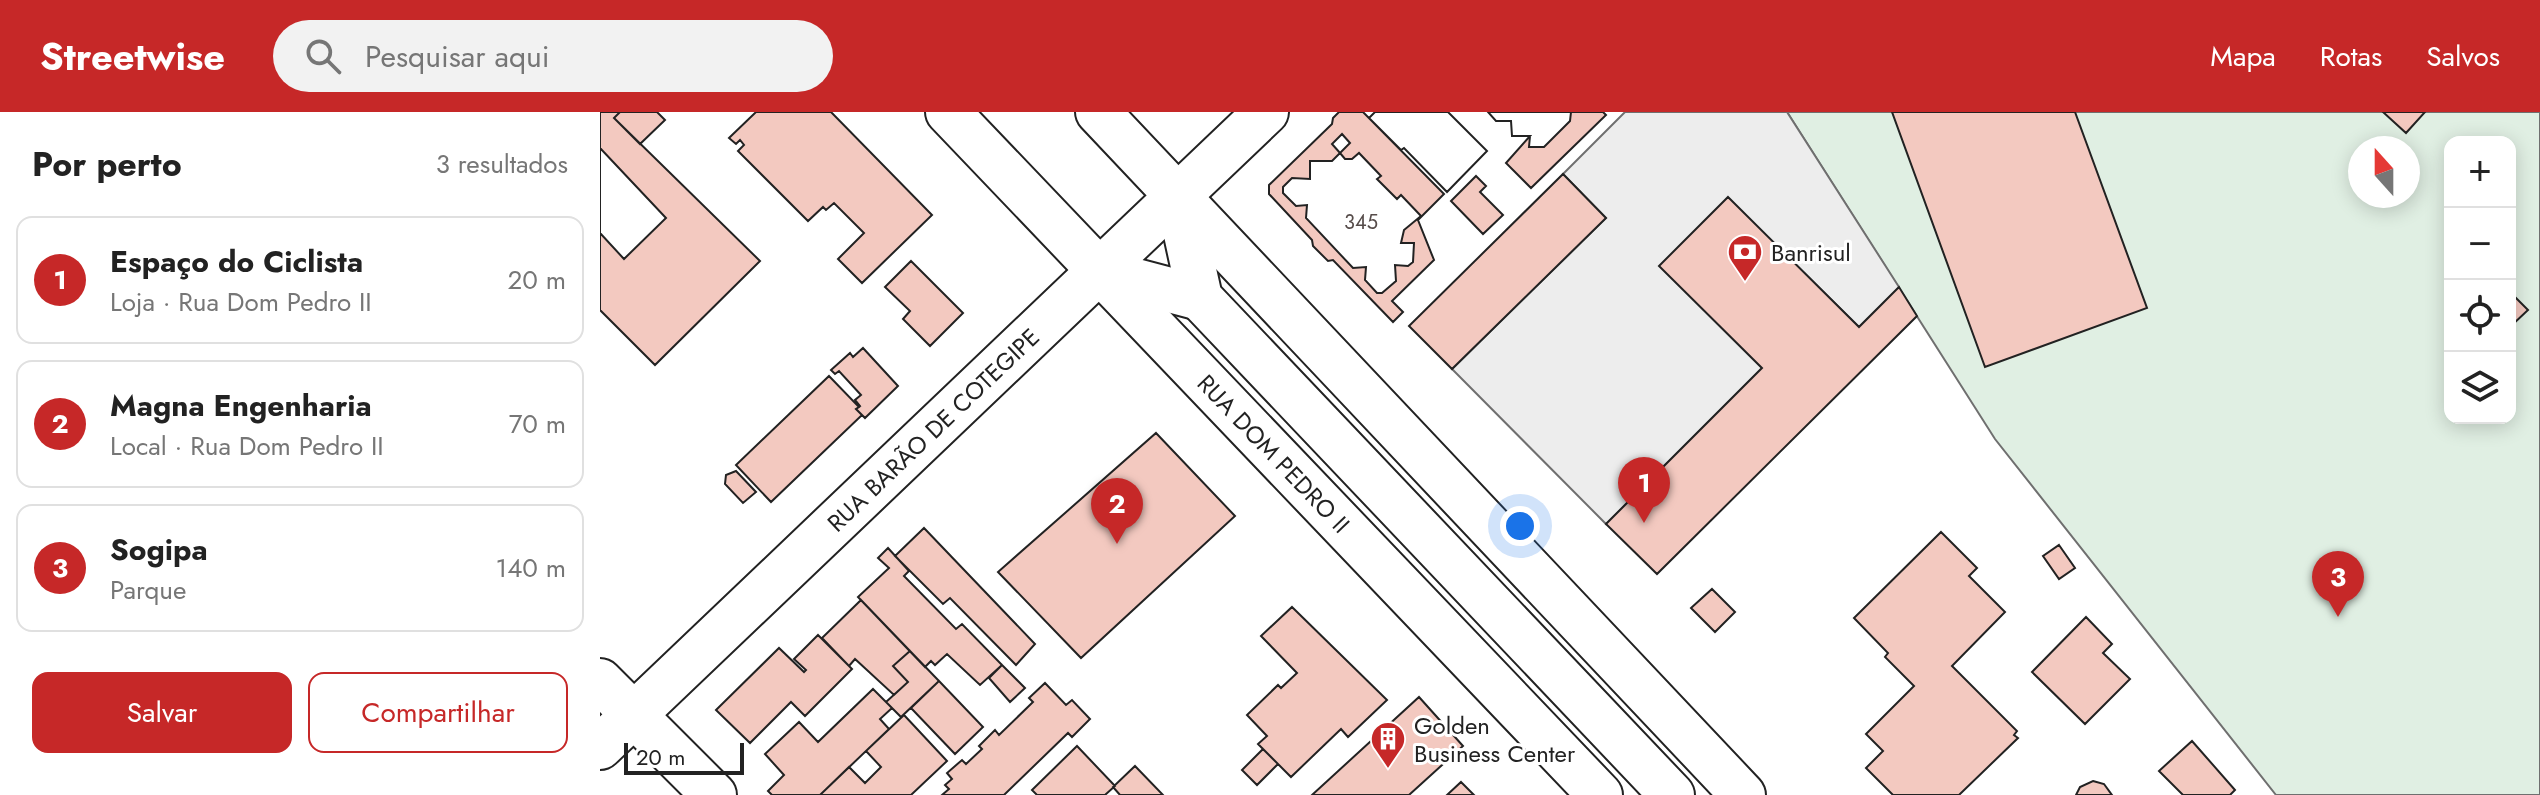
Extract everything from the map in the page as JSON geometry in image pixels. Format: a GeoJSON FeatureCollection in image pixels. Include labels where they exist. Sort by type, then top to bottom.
{"type":"FeatureCollection","features":[{"type":"Feature","properties":{"kind":"main road","name":"RUA DOM PEDRO II"},"geometry":{"type":"LineString","coordinates":[[948,112],[1600,795]]}},
{"type":"Feature","properties":{"kind":"main road"},"geometry":{"type":"LineString","coordinates":[[1098,112],[1743,795]]}},
{"type":"Feature","properties":{"kind":"main road","name":"RUA BARÃO DE COTEGIPE"},"geometry":{"type":"LineString","coordinates":[[600,747],[1266,112]]}},
{"type":"Feature","properties":{"kind":"main road"},"geometry":{"type":"LineString","coordinates":[[1178,197],[1200,298],[1672,795]]}},
{"type":"Feature","properties":{"kind":"main road"},"geometry":{"type":"LineString","coordinates":[[1098,271],[1200,298]]}},
{"type":"Feature","properties":{"kind":"main road"},"geometry":{"type":"LineString","coordinates":[[600,681],[714,795]]}},
{"type":"Feature","properties":{"kind":"green space"},"geometry":{"type":"Polygon","coordinates":[[[1787,112],[2540,112],[2540,795],[2276,795],[1995,439],[1787,112]]]}},
{"type":"Feature","properties":{"kind":"shaded area"},"geometry":{"type":"Polygon","coordinates":[[[1625,112],[1787,112],[1899,287],[1859,327],[1728,198],[1660,266],[1762,368],[1606,524],[1452,369],[1606,218],[1563,174],[1625,112]]]}},
{"type":"Feature","properties":{"kind":"building"},"geometry":{"type":"Polygon","coordinates":[[[600,112],[620,112],[614,118],[760,261],[655,365],[600,310],[600,112]]]}},
{"type":"Feature","properties":{"kind":"building"},"geometry":{"type":"Polygon","coordinates":[[[620,112],[657,112],[665,120],[640,144],[614,118],[620,112]]]}},
{"type":"Feature","properties":{"kind":"building"},"geometry":{"type":"Polygon","coordinates":[[[756,112],[831,112],[932,215],[862,283],[838,259],[864,233],[834,203],[826,210],[823,207],[808,221],[738,151],[744,145],[740,140],[736,144],[729,138],[756,112]]]}},
{"type":"Feature","properties":{"kind":"building"},"geometry":{"type":"Polygon","coordinates":[[[1339,112],[1363,112],[1444,194],[1418,220],[1434,260],[1392,301],[1403,312],[1393,322],[1333,260],[1328,261],[1313,246],[1312,240],[1269,194],[1269,185],[1332,124],[1339,112]],[[1342,134],[1332,144],[1340,153],[1350,143],[1342,134]]]}},
{"type":"Feature","properties":{"kind":"building"},"geometry":{"type":"Polygon","coordinates":[[[1375,112],[1448,112],[1487,151],[1447,192],[1369,118],[1375,112]]]}},
{"type":"Feature","properties":{"kind":"building"},"geometry":{"type":"Polygon","coordinates":[[[1375,112],[1448,112],[1487,151],[1447,192],[1369,118],[1375,112]]]}},
{"type":"Feature","properties":{"kind":"building"},"geometry":{"type":"Polygon","coordinates":[[[1488,112],[1603,112],[1606,115],[1531,188],[1506,163],[1530,136],[1512,136],[1511,121],[1496,121],[1488,112]]]}},
{"type":"Feature","properties":{"kind":"building"},"geometry":{"type":"Polygon","coordinates":[[[1488,112],[1571,112],[1570,121],[1544,147],[1529,147],[1530,136],[1512,136],[1511,121],[1496,121],[1488,112]]]}},
{"type":"Feature","properties":{"kind":"building"},"geometry":{"type":"Polygon","coordinates":[[[1892,112],[2075,112],[2147,308],[1985,367],[1892,112]]]}},
{"type":"Feature","properties":{"kind":"building"},"geometry":{"type":"Polygon","coordinates":[[[2383,112],[2425,112],[2406,133],[2383,112]]]}},
{"type":"Feature","properties":{"kind":"building"},"geometry":{"type":"Polygon","coordinates":[[[600,148],[666,218],[624,259],[600,233],[600,148]]]}},
{"type":"Feature","properties":{"kind":"building"},"geometry":{"type":"Polygon","coordinates":[[[1340,153],[1345,159],[1352,159],[1359,153],[1381,176],[1377,179],[1397,199],[1401,195],[1421,216],[1404,230],[1401,243],[1414,243],[1413,262],[1408,266],[1395,265],[1396,281],[1382,293],[1377,293],[1365,280],[1366,267],[1353,268],[1306,218],[1307,205],[1296,206],[1283,193],[1283,187],[1292,178],[1310,179],[1310,161],[1332,161],[1340,153]]]}},
{"type":"Feature","properties":{"kind":"building"},"geometry":{"type":"Polygon","coordinates":[[[1563,174],[1606,218],[1452,369],[1409,326],[1563,174]]]}},
{"type":"Feature","properties":{"kind":"building"},"geometry":{"type":"Polygon","coordinates":[[[1476,176],[1486,186],[1480,192],[1503,215],[1483,234],[1451,201],[1476,176]]]}},
{"type":"Feature","properties":{"kind":"building"},"geometry":{"type":"Polygon","coordinates":[[[1728,197],[1859,327],[1899,287],[1917,316],[1657,574],[1606,524],[1762,368],[1659,266],[1728,197]]]}},
{"type":"Feature","properties":{"kind":"building"},"geometry":{"type":"Polygon","coordinates":[[[911,261],[963,313],[930,346],[903,319],[910,311],[885,287],[911,261]]]}},
{"type":"Feature","properties":{"kind":"building"},"geometry":{"type":"Polygon","coordinates":[[[2516,298],[2528,310],[2516,321],[2516,298]]]}},
{"type":"Feature","properties":{"kind":"building"},"geometry":{"type":"Polygon","coordinates":[[[863,348],[898,386],[865,418],[856,409],[860,406],[855,400],[861,395],[839,371],[835,374],[831,370],[850,353],[853,357],[863,348]]]}},
{"type":"Feature","properties":{"kind":"building"},"geometry":{"type":"Polygon","coordinates":[[[829,376],[859,407],[856,409],[862,415],[771,502],[736,465],[829,376]]]}},
{"type":"Feature","properties":{"kind":"building"},"geometry":{"type":"Polygon","coordinates":[[[1156,433],[1235,516],[1081,658],[998,572],[1156,433]]]}},
{"type":"Feature","properties":{"kind":"building"},"geometry":{"type":"Polygon","coordinates":[[[736,471],[756,492],[743,503],[725,484],[726,475],[736,471]]]}},
{"type":"Feature","properties":{"kind":"building"},"geometry":{"type":"Polygon","coordinates":[[[924,528],[1035,644],[1016,665],[950,598],[943,604],[895,556],[924,528]]]}},
{"type":"Feature","properties":{"kind":"building"},"geometry":{"type":"Polygon","coordinates":[[[1941,532],[1977,568],[1969,576],[2005,612],[1952,666],[2017,731],[2014,735],[2018,738],[1959,795],[1893,795],[1866,768],[1883,751],[1866,734],[1914,686],[1885,657],[1888,653],[1854,618],[1941,532]]]}},
{"type":"Feature","properties":{"kind":"building"},"geometry":{"type":"Polygon","coordinates":[[[2059,545],[2075,568],[2059,579],[2043,556],[2059,545]]]}},
{"type":"Feature","properties":{"kind":"building"},"geometry":{"type":"Polygon","coordinates":[[[888,548],[909,571],[904,576],[956,629],[962,624],[1002,665],[980,685],[947,654],[935,665],[931,661],[925,667],[858,597],[889,568],[878,558],[888,548]]]}},
{"type":"Feature","properties":{"kind":"building"},"geometry":{"type":"Polygon","coordinates":[[[1712,589],[1735,612],[1715,632],[1691,608],[1712,589]]]}},
{"type":"Feature","properties":{"kind":"building"},"geometry":{"type":"Polygon","coordinates":[[[861,600],[910,651],[893,666],[908,682],[894,695],[855,659],[849,666],[822,638],[861,600]]]}},
{"type":"Feature","properties":{"kind":"building"},"geometry":{"type":"Polygon","coordinates":[[[1292,607],[1387,700],[1348,737],[1341,729],[1291,777],[1258,744],[1267,736],[1247,715],[1278,685],[1281,688],[1297,673],[1261,636],[1292,607]]]}},
{"type":"Feature","properties":{"kind":"building"},"geometry":{"type":"Polygon","coordinates":[[[2086,617],[2112,644],[2103,653],[2130,679],[2085,724],[2032,672],[2086,617]]]}},
{"type":"Feature","properties":{"kind":"building"},"geometry":{"type":"Polygon","coordinates":[[[818,635],[852,669],[805,716],[791,702],[750,743],[716,710],[779,648],[804,672],[806,670],[794,659],[818,635]]]}},
{"type":"Feature","properties":{"kind":"building"},"geometry":{"type":"Polygon","coordinates":[[[910,651],[939,681],[901,717],[886,702],[908,682],[893,666],[910,651]]]}},
{"type":"Feature","properties":{"kind":"building"},"geometry":{"type":"Polygon","coordinates":[[[1002,665],[1025,688],[1010,702],[989,678],[1002,665]]]}},
{"type":"Feature","properties":{"kind":"building"},"geometry":{"type":"Polygon","coordinates":[[[939,681],[983,727],[955,754],[911,708],[939,681]]]}},
{"type":"Feature","properties":{"kind":"building"},"geometry":{"type":"Polygon","coordinates":[[[1045,683],[1066,705],[1072,700],[1090,719],[1072,737],[1068,733],[1004,795],[942,795],[949,789],[945,785],[952,779],[947,773],[962,760],[966,764],[982,749],[979,746],[995,730],[999,735],[1033,702],[1029,698],[1045,683]]]}},
{"type":"Feature","properties":{"kind":"building"},"geometry":{"type":"Polygon","coordinates":[[[873,689],[892,708],[880,719],[889,729],[820,795],[772,795],[768,791],[784,775],[765,754],[799,722],[818,742],[873,689]]]}},
{"type":"Feature","properties":{"kind":"building","name":"Golden Business Center"},"geometry":{"type":"Polygon","coordinates":[[[1419,697],[1463,746],[1409,795],[1312,795],[1419,697]]]}},
{"type":"Feature","properties":{"kind":"building"},"geometry":{"type":"Polygon","coordinates":[[[904,715],[947,761],[911,795],[820,795],[849,767],[865,783],[881,767],[866,751],[904,715]]]}},
{"type":"Feature","properties":{"kind":"building"},"geometry":{"type":"Polygon","coordinates":[[[2192,741],[2235,790],[2230,795],[2183,795],[2159,771],[2192,741]]]}},
{"type":"Feature","properties":{"kind":"building"},"geometry":{"type":"Polygon","coordinates":[[[1077,746],[1115,786],[1105,795],[1037,795],[1032,790],[1077,746]]]}},
{"type":"Feature","properties":{"kind":"building"},"geometry":{"type":"Polygon","coordinates":[[[1263,749],[1278,764],[1257,785],[1242,770],[1263,749]]]}},
{"type":"Feature","properties":{"kind":"building"},"geometry":{"type":"Polygon","coordinates":[[[1135,766],[1163,795],[1120,795],[1113,787],[1135,766]]]}},
{"type":"Feature","properties":{"kind":"building"},"geometry":{"type":"Polygon","coordinates":[[[2093,781],[2104,784],[2112,795],[2076,795],[2080,787],[2093,781]]]}},
{"type":"Feature","properties":{"kind":"building"},"geometry":{"type":"Polygon","coordinates":[[[1461,782],[1474,795],[1447,795],[1461,782]]]}},
{"type":"Feature","properties":{"kind":"place","name":"Banrisul"},"geometry":{"type":"Point","coordinates":[1745,283]}},
{"type":"Feature","properties":{"kind":"place","name":"Espaço do Ciclista"},"geometry":{"type":"Point","coordinates":[1644,523]}},
{"type":"Feature","properties":{"kind":"place","name":"Magna Engenharia"},"geometry":{"type":"Point","coordinates":[1117,544]}},
{"type":"Feature","properties":{"kind":"place","name":"Sogipa"},"geometry":{"type":"Point","coordinates":[2338,617]}},
{"type":"Feature","properties":{"kind":"place","name":"Golden Business Center"},"geometry":{"type":"Point","coordinates":[1388,770]}}]}
